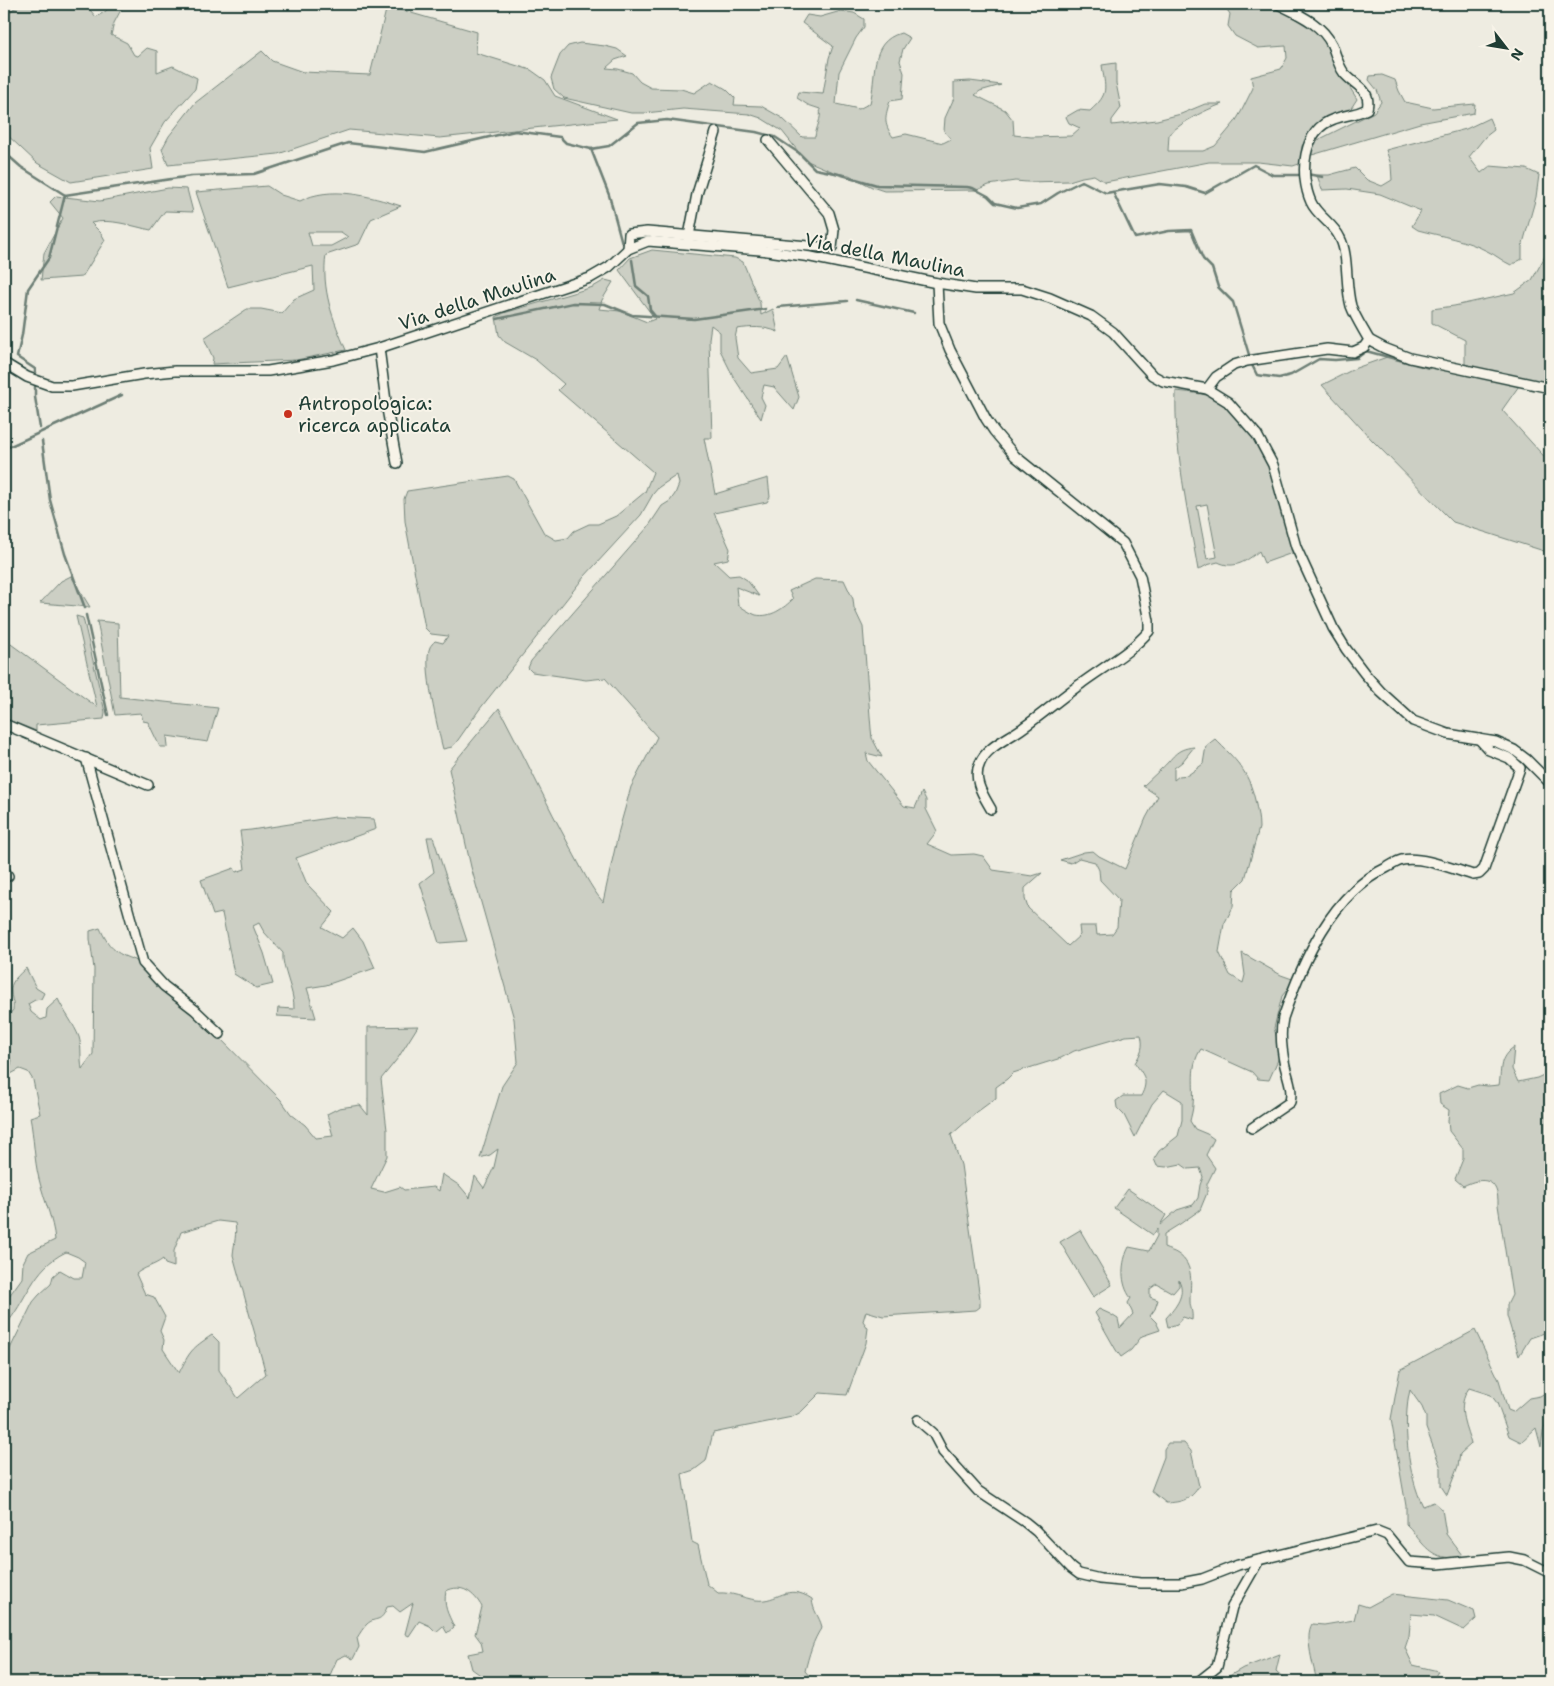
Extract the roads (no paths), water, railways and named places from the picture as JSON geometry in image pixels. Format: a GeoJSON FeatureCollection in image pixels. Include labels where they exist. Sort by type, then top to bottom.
{"type":"FeatureCollection","features":[{"type":"Feature","properties":{"kind":"street"},"geometry":{"type":"LineString","coordinates":[[1278,4],[1312,22],[1326,35],[1340,67],[1346,75],[1368,94],[1367,109],[1356,115],[1334,119],[1311,136],[1306,156],[1304,180],[1311,204],[1340,237],[1351,307],[1368,340],[1410,358],[1550,388]]}},
{"type":"Feature","properties":{"kind":"street"},"geometry":{"type":"LineString","coordinates":[[688,239],[697,194],[716,132]]}},
{"type":"Feature","properties":{"kind":"street"},"geometry":{"type":"LineString","coordinates":[[628,249],[629,234],[647,232],[688,239],[832,248],[834,230],[829,213],[768,140]]}},
{"type":"Feature","properties":{"kind":"street","name":"Via della Maulina"},"geometry":{"type":"LineString","coordinates":[[4,363],[27,377],[52,386],[72,386],[144,374],[175,371],[268,371],[333,360],[378,348],[590,278],[609,267],[628,249],[648,241],[688,239],[811,257],[937,284],[976,289],[1022,289],[1050,298],[1091,316],[1113,332],[1152,375],[1163,381],[1207,389],[1228,402],[1257,435],[1273,465],[1296,547],[1333,628],[1364,674],[1413,721],[1448,734],[1496,742],[1514,750],[1550,783]]}},
{"type":"Feature","properties":{"kind":"street"},"geometry":{"type":"LineString","coordinates":[[937,284],[940,323],[950,350],[986,419],[1015,456],[1123,544],[1140,576],[1149,621],[1149,631],[1124,654],[1082,682],[1023,728],[990,749],[984,756],[979,764],[978,782],[991,809]]}},
{"type":"Feature","properties":{"kind":"street"},"geometry":{"type":"LineString","coordinates":[[1207,389],[1216,376],[1234,365],[1327,349],[1353,352],[1364,347],[1368,340]]}},
{"type":"Feature","properties":{"kind":"street"},"geometry":{"type":"LineString","coordinates":[[378,348],[397,463]]}},
{"type":"Feature","properties":{"kind":"street"},"geometry":{"type":"LineString","coordinates":[[4,724],[148,785]]}},
{"type":"Feature","properties":{"kind":"street"},"geometry":{"type":"LineString","coordinates":[[1252,1128],[1290,1102],[1292,1091],[1284,1064],[1283,1018],[1313,945],[1340,905],[1356,887],[1375,872],[1401,860],[1434,863],[1473,875],[1479,874],[1484,869],[1520,768],[1509,758],[1489,750],[1479,739]]}},
{"type":"Feature","properties":{"kind":"street"},"geometry":{"type":"LineString","coordinates":[[86,758],[143,963],[164,986],[195,1010],[220,1034]]}},
{"type":"Feature","properties":{"kind":"street"},"geometry":{"type":"LineString","coordinates":[[918,1420],[933,1433],[943,1452],[978,1492],[1025,1522],[1079,1574],[1100,1579],[1141,1584],[1181,1583],[1202,1579],[1232,1567],[1377,1531],[1387,1535],[1409,1562],[1438,1564],[1509,1557],[1524,1560],[1550,1573]]}},
{"type":"Feature","properties":{"kind":"street"},"geometry":{"type":"LineString","coordinates":[[1198,1682],[1217,1667],[1232,1607],[1259,1560]]}},
{"type":"Feature","properties":{"kind":"waterway"},"geometry":{"type":"LineString","coordinates":[[65,195],[191,176],[254,174],[348,143],[425,152],[515,131],[560,137],[566,143],[591,149],[609,146],[638,123],[667,120],[756,132],[775,137],[799,153],[815,169],[877,185],[967,187],[988,196],[995,203],[1017,208],[1041,204],[1082,181],[1106,193],[1160,184],[1186,187],[1205,193],[1254,165],[1273,175],[1302,175]]}},
{"type":"Feature","properties":{"kind":"waterway"},"geometry":{"type":"LineString","coordinates":[[591,149],[609,195],[622,243]]}},
{"type":"Feature","properties":{"kind":"waterway"},"geometry":{"type":"LineString","coordinates":[[4,152],[21,167],[65,195]]}},
{"type":"Feature","properties":{"kind":"waterway"},"geometry":{"type":"LineString","coordinates":[[1307,174],[1323,177]]}},
{"type":"Feature","properties":{"kind":"waterway"},"geometry":{"type":"LineString","coordinates":[[1113,192],[1135,238],[1169,231],[1191,230],[1203,259],[1212,268],[1218,287],[1233,302],[1250,358]]}},
{"type":"Feature","properties":{"kind":"waterway"},"geometry":{"type":"LineString","coordinates":[[35,374],[35,369],[17,357],[28,289],[49,258],[65,195]]}},
{"type":"Feature","properties":{"kind":"waterway"},"geometry":{"type":"LineString","coordinates":[[632,260],[636,286],[648,296],[650,310],[655,316]]}},
{"type":"Feature","properties":{"kind":"waterway"},"geometry":{"type":"LineString","coordinates":[[856,300],[914,313]]}},
{"type":"Feature","properties":{"kind":"waterway"},"geometry":{"type":"LineString","coordinates":[[778,307],[847,301]]}},
{"type":"Feature","properties":{"kind":"waterway"},"geometry":{"type":"LineString","coordinates":[[497,319],[573,303],[605,304],[632,315],[694,319],[766,309]]}},
{"type":"Feature","properties":{"kind":"waterway"},"geometry":{"type":"LineString","coordinates":[[1251,363],[1257,375],[1279,378],[1291,375],[1319,359],[1357,358],[1366,351],[1429,368]]}},
{"type":"Feature","properties":{"kind":"waterway"},"geometry":{"type":"LineString","coordinates":[[35,387],[40,428]]}},
{"type":"Feature","properties":{"kind":"waterway"},"geometry":{"type":"LineString","coordinates":[[4,449],[122,395]]}},
{"type":"Feature","properties":{"kind":"waterway"},"geometry":{"type":"LineString","coordinates":[[42,441],[50,500],[65,554],[85,608]]}},
{"type":"Feature","properties":{"kind":"waterway"},"geometry":{"type":"LineString","coordinates":[[86,615],[108,715]]}},
{"type":"Feature","properties":{"kind":"place","name":"Antropologica: ricerca applicata"},"geometry":{"type":"Point","coordinates":[288,414]}}]}
